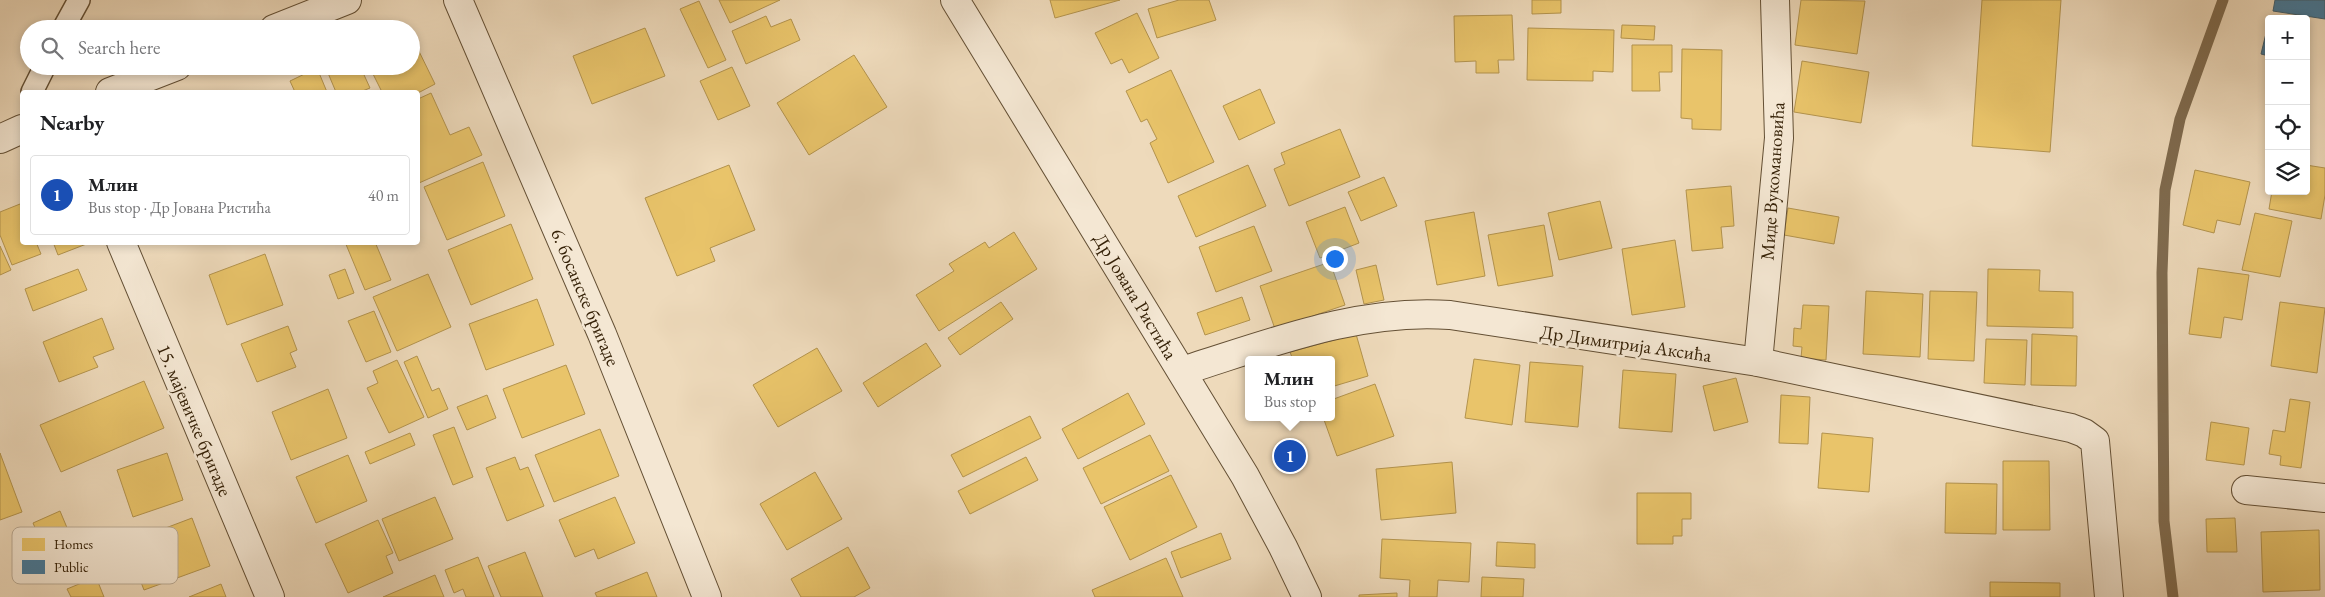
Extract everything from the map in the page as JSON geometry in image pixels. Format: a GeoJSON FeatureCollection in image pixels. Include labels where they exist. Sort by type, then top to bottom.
{"type":"FeatureCollection","features":[{"type":"Feature","properties":{"kind":"street"},"geometry":{"type":"LineString","coordinates":[[297,20],[347,0]]}},
{"type":"Feature","properties":{"kind":"street","name":"6. босанске бригаде"},"geometry":{"type":"LineString","coordinates":[[458,0],[602,334],[707,597]]}},
{"type":"Feature","properties":{"kind":"street","name":"Др Јована Ристића"},"geometry":{"type":"LineString","coordinates":[[955,0],[1245,476],[1307,597]]}},
{"type":"Feature","properties":{"kind":"street","name":"Миде Вукомановића"},"geometry":{"type":"LineString","coordinates":[[1758,362],[1779,138],[1775,0]]}},
{"type":"Feature","properties":{"kind":"street"},"geometry":{"type":"LineString","coordinates":[[115,90],[154,75]]}},
{"type":"Feature","properties":{"kind":"street","name":"15. мајевичке бригаде"},"geometry":{"type":"LineString","coordinates":[[122,245],[270,597]]}},
{"type":"Feature","properties":{"kind":"street","name":"Др Димитрија Аксића"},"geometry":{"type":"LineString","coordinates":[[1182,371],[1323,328],[1353,321],[1419,313],[1450,315],[1758,362],[1965,408],[2071,428],[2084,433],[2095,441],[2109,597]]}},
{"type":"Feature","properties":{"kind":"street"},"geometry":{"type":"LineString","coordinates":[[2246,490],[2325,498]]}},
{"type":"Feature","properties":{"kind":"lane"},"geometry":{"type":"LineString","coordinates":[[68,20],[79,0]]}},
{"type":"Feature","properties":{"kind":"lane"},"geometry":{"type":"LineString","coordinates":[[33,90],[40,75]]}},
{"type":"Feature","properties":{"kind":"building: Homes"},"geometry":{"type":"Polygon","coordinates":[[[719,0],[780,0],[730,23],[719,0]]]}},
{"type":"Feature","properties":{"kind":"building: Homes"},"geometry":{"type":"Polygon","coordinates":[[[1050,0],[1120,0],[1055,18],[1050,0]]]}},
{"type":"Feature","properties":{"kind":"building: Homes"},"geometry":{"type":"Polygon","coordinates":[[[1179,0],[1209,0],[1216,20],[1157,38],[1148,9],[1179,0]]]}},
{"type":"Feature","properties":{"kind":"building: Homes"},"geometry":{"type":"Polygon","coordinates":[[[1532,0],[1561,0],[1561,13],[1532,14],[1532,0]]]}},
{"type":"Feature","properties":{"kind":"building: Homes"},"geometry":{"type":"Polygon","coordinates":[[[1801,0],[1865,1],[1857,54],[1795,45],[1801,0]]]}},
{"type":"Feature","properties":{"kind":"building: Homes"},"geometry":{"type":"Polygon","coordinates":[[[1982,0],[2061,0],[2050,152],[1972,146],[1982,0]]]}},
{"type":"Feature","properties":{"kind":"building: Homes"},"geometry":{"type":"Polygon","coordinates":[[[699,1],[726,60],[708,68],[680,9],[699,1]]]}},
{"type":"Feature","properties":{"kind":"building: Homes"},"geometry":{"type":"Polygon","coordinates":[[[1137,13],[1159,58],[1129,73],[1122,59],[1111,64],[1095,33],[1137,13]]]}},
{"type":"Feature","properties":{"kind":"building: Homes"},"geometry":{"type":"Polygon","coordinates":[[[1512,15],[1514,60],[1498,60],[1499,73],[1476,73],[1476,61],[1455,62],[1454,16],[1512,15]]]}},
{"type":"Feature","properties":{"kind":"building: Homes"},"geometry":{"type":"Polygon","coordinates":[[[766,16],[771,27],[791,19],[800,40],[746,64],[732,31],[766,16]]]}},
{"type":"Feature","properties":{"kind":"building: Homes"},"geometry":{"type":"Polygon","coordinates":[[[1622,25],[1655,26],[1654,40],[1621,38],[1622,25]]]}},
{"type":"Feature","properties":{"kind":"building: Homes"},"geometry":{"type":"Polygon","coordinates":[[[645,28],[665,76],[592,104],[573,56],[645,28]]]}},
{"type":"Feature","properties":{"kind":"building: Homes"},"geometry":{"type":"Polygon","coordinates":[[[1528,28],[1614,30],[1613,72],[1593,71],[1593,81],[1527,80],[1528,28]]]}},
{"type":"Feature","properties":{"kind":"building: Homes"},"geometry":{"type":"Polygon","coordinates":[[[1632,45],[1672,45],[1672,72],[1659,72],[1660,91],[1632,91],[1632,45]]]}},
{"type":"Feature","properties":{"kind":"building: Homes"},"geometry":{"type":"Polygon","coordinates":[[[1682,49],[1722,50],[1721,130],[1692,129],[1692,119],[1681,118],[1682,49]]]}},
{"type":"Feature","properties":{"kind":"building: Homes"},"geometry":{"type":"Polygon","coordinates":[[[420,53],[435,84],[420,92],[420,90],[381,90],[374,75],[420,75],[420,53]]]}},
{"type":"Feature","properties":{"kind":"building: Homes"},"geometry":{"type":"Polygon","coordinates":[[[854,55],[887,107],[809,155],[777,103],[854,55]]]}},
{"type":"Feature","properties":{"kind":"building: Homes"},"geometry":{"type":"Polygon","coordinates":[[[1802,61],[1869,72],[1861,123],[1794,112],[1802,61]]]}},
{"type":"Feature","properties":{"kind":"building: Homes"},"geometry":{"type":"Polygon","coordinates":[[[732,67],[750,106],[718,120],[700,81],[732,67]]]}},
{"type":"Feature","properties":{"kind":"building: Homes"},"geometry":{"type":"Polygon","coordinates":[[[1171,70],[1214,162],[1168,183],[1150,143],[1157,139],[1147,119],[1141,122],[1126,91],[1171,70]]]}},
{"type":"Feature","properties":{"kind":"building: Homes"},"geometry":{"type":"Polygon","coordinates":[[[302,75],[320,75],[326,90],[294,90],[290,81],[302,75]]]}},
{"type":"Feature","properties":{"kind":"building: Homes"},"geometry":{"type":"Polygon","coordinates":[[[329,75],[364,75],[370,88],[365,90],[335,90],[329,75]]]}},
{"type":"Feature","properties":{"kind":"building: Homes"},"geometry":{"type":"Polygon","coordinates":[[[1260,89],[1275,123],[1239,140],[1223,106],[1260,89]]]}},
{"type":"Feature","properties":{"kind":"building: Homes"},"geometry":{"type":"Polygon","coordinates":[[[431,93],[450,135],[469,127],[482,155],[420,183],[420,98],[431,93]]]}},
{"type":"Feature","properties":{"kind":"building: Homes"},"geometry":{"type":"Polygon","coordinates":[[[1340,129],[1360,177],[1289,206],[1274,169],[1285,164],[1281,153],[1340,129]]]}},
{"type":"Feature","properties":{"kind":"building: Homes"},"geometry":{"type":"Polygon","coordinates":[[[483,162],[505,216],[447,240],[424,187],[483,162]]]}},
{"type":"Feature","properties":{"kind":"building: Homes"},"geometry":{"type":"Polygon","coordinates":[[[729,165],[755,230],[710,248],[715,261],[677,276],[645,198],[729,165]]]}},
{"type":"Feature","properties":{"kind":"building: Homes"},"geometry":{"type":"Polygon","coordinates":[[[1248,165],[1266,206],[1196,237],[1178,196],[1248,165]]]}},
{"type":"Feature","properties":{"kind":"building: Homes"},"geometry":{"type":"Polygon","coordinates":[[[2310,166],[2325,168],[2325,195],[2321,219],[2269,209],[2271,195],[2310,195],[2310,166]]]}},
{"type":"Feature","properties":{"kind":"building: Homes"},"geometry":{"type":"Polygon","coordinates":[[[2195,170],[2250,182],[2240,225],[2217,220],[2214,233],[2183,225],[2195,170]]]}},
{"type":"Feature","properties":{"kind":"building: Homes"},"geometry":{"type":"Polygon","coordinates":[[[1384,177],[1397,206],[1361,221],[1348,192],[1384,177]]]}},
{"type":"Feature","properties":{"kind":"building: Homes"},"geometry":{"type":"Polygon","coordinates":[[[1731,186],[1734,226],[1721,227],[1723,248],[1692,251],[1686,190],[1731,186]]]}},
{"type":"Feature","properties":{"kind":"building: Homes"},"geometry":{"type":"Polygon","coordinates":[[[1600,201],[1612,248],[1559,260],[1548,213],[1600,201]]]}},
{"type":"Feature","properties":{"kind":"building: Homes"},"geometry":{"type":"Polygon","coordinates":[[[20,204],[20,245],[37,245],[41,254],[12,265],[0,235],[0,212],[20,204]]]}},
{"type":"Feature","properties":{"kind":"building: Homes"},"geometry":{"type":"Polygon","coordinates":[[[1345,207],[1359,243],[1320,258],[1306,222],[1345,207]]]}},
{"type":"Feature","properties":{"kind":"building: Homes"},"geometry":{"type":"Polygon","coordinates":[[[1788,208],[1839,217],[1834,244],[1784,235],[1788,208]]]}},
{"type":"Feature","properties":{"kind":"building: Homes"},"geometry":{"type":"Polygon","coordinates":[[[1474,212],[1485,276],[1437,285],[1425,221],[1474,212]]]}},
{"type":"Feature","properties":{"kind":"building: Homes"},"geometry":{"type":"Polygon","coordinates":[[[2255,213],[2292,221],[2280,277],[2242,270],[2255,213]]]}},
{"type":"Feature","properties":{"kind":"building: Homes"},"geometry":{"type":"Polygon","coordinates":[[[511,224],[533,279],[471,305],[448,250],[511,224]]]}},
{"type":"Feature","properties":{"kind":"building: Homes"},"geometry":{"type":"Polygon","coordinates":[[[1544,225],[1553,276],[1498,286],[1488,235],[1544,225]]]}},
{"type":"Feature","properties":{"kind":"building: Homes"},"geometry":{"type":"Polygon","coordinates":[[[1254,226],[1272,271],[1216,292],[1199,247],[1254,226]]]}},
{"type":"Feature","properties":{"kind":"building: Homes"},"geometry":{"type":"Polygon","coordinates":[[[1014,232],[1037,269],[939,331],[916,295],[954,271],[949,264],[985,242],[989,248],[1014,232]]]}},
{"type":"Feature","properties":{"kind":"building: Homes"},"geometry":{"type":"Polygon","coordinates":[[[1675,240],[1685,307],[1632,315],[1622,249],[1675,240]]]}},
{"type":"Feature","properties":{"kind":"building: Homes"},"geometry":{"type":"Polygon","coordinates":[[[54,245],[84,245],[58,255],[54,245]]]}},
{"type":"Feature","properties":{"kind":"building: Homes"},"geometry":{"type":"Polygon","coordinates":[[[346,245],[376,245],[391,280],[365,290],[346,245]]]}},
{"type":"Feature","properties":{"kind":"building: Homes"},"geometry":{"type":"Polygon","coordinates":[[[0,246],[11,270],[0,275],[0,246]]]}},
{"type":"Feature","properties":{"kind":"building: Homes"},"geometry":{"type":"Polygon","coordinates":[[[265,254],[283,305],[227,325],[209,275],[265,254]]]}},
{"type":"Feature","properties":{"kind":"building: Homes"},"geometry":{"type":"Polygon","coordinates":[[[1330,262],[1345,305],[1275,329],[1260,286],[1330,262]]]}},
{"type":"Feature","properties":{"kind":"building: Homes"},"geometry":{"type":"Polygon","coordinates":[[[1376,265],[1384,300],[1364,304],[1356,270],[1376,265]]]}},
{"type":"Feature","properties":{"kind":"building: Homes"},"geometry":{"type":"Polygon","coordinates":[[[2198,268],[2249,275],[2242,320],[2224,317],[2221,338],[2189,334],[2198,268]]]}},
{"type":"Feature","properties":{"kind":"building: Homes"},"geometry":{"type":"Polygon","coordinates":[[[78,269],[87,290],[33,311],[25,289],[78,269]]]}},
{"type":"Feature","properties":{"kind":"building: Homes"},"geometry":{"type":"Polygon","coordinates":[[[345,269],[354,293],[338,299],[329,275],[345,269]]]}},
{"type":"Feature","properties":{"kind":"building: Homes"},"geometry":{"type":"Polygon","coordinates":[[[1988,269],[2040,270],[2039,291],[2073,292],[2073,328],[1987,326],[1988,269]]]}},
{"type":"Feature","properties":{"kind":"building: Homes"},"geometry":{"type":"Polygon","coordinates":[[[428,274],[451,327],[397,351],[373,297],[428,274]]]}},
{"type":"Feature","properties":{"kind":"building: Homes"},"geometry":{"type":"Polygon","coordinates":[[[1866,291],[1923,294],[1920,357],[1863,354],[1866,291]]]}},
{"type":"Feature","properties":{"kind":"building: Homes"},"geometry":{"type":"Polygon","coordinates":[[[1930,291],[1977,292],[1974,361],[1928,359],[1930,291]]]}},
{"type":"Feature","properties":{"kind":"building: Homes"},"geometry":{"type":"Polygon","coordinates":[[[1242,297],[1250,320],[1205,335],[1197,313],[1242,297]]]}},
{"type":"Feature","properties":{"kind":"building: Homes"},"geometry":{"type":"Polygon","coordinates":[[[537,299],[554,345],[486,370],[469,324],[537,299]]]}},
{"type":"Feature","properties":{"kind":"building: Homes"},"geometry":{"type":"Polygon","coordinates":[[[1001,302],[1013,319],[960,355],[948,338],[1001,302]]]}},
{"type":"Feature","properties":{"kind":"building: Homes"},"geometry":{"type":"Polygon","coordinates":[[[2280,302],[2325,308],[2317,373],[2271,366],[2280,302]]]}},
{"type":"Feature","properties":{"kind":"building: Homes"},"geometry":{"type":"Polygon","coordinates":[[[1803,305],[1829,306],[1826,360],[1801,358],[1802,347],[1793,346],[1794,328],[1801,329],[1803,305]]]}},
{"type":"Feature","properties":{"kind":"building: Homes"},"geometry":{"type":"Polygon","coordinates":[[[374,311],[391,352],[366,362],[348,321],[374,311]]]}},
{"type":"Feature","properties":{"kind":"building: Homes"},"geometry":{"type":"Polygon","coordinates":[[[102,318],[114,349],[93,357],[98,367],[59,382],[43,342],[102,318]]]}},
{"type":"Feature","properties":{"kind":"building: Homes"},"geometry":{"type":"Polygon","coordinates":[[[288,326],[297,350],[290,353],[296,367],[257,382],[241,344],[288,326]]]}},
{"type":"Feature","properties":{"kind":"building: Homes"},"geometry":{"type":"Polygon","coordinates":[[[1356,334],[1368,376],[1335,386],[1335,356],[1292,356],[1290,352],[1356,334]]]}},
{"type":"Feature","properties":{"kind":"building: Homes"},"geometry":{"type":"Polygon","coordinates":[[[2032,334],[2077,336],[2076,386],[2031,385],[2032,334]]]}},
{"type":"Feature","properties":{"kind":"building: Homes"},"geometry":{"type":"Polygon","coordinates":[[[1986,339],[2027,340],[2025,385],[1984,383],[1986,339]]]}},
{"type":"Feature","properties":{"kind":"building: Homes"},"geometry":{"type":"Polygon","coordinates":[[[926,343],[941,366],[878,407],[863,383],[926,343]]]}},
{"type":"Feature","properties":{"kind":"building: Homes"},"geometry":{"type":"Polygon","coordinates":[[[817,348],[842,391],[778,427],[753,385],[817,348]]]}},
{"type":"Feature","properties":{"kind":"building: Homes"},"geometry":{"type":"Polygon","coordinates":[[[417,356],[432,391],[439,388],[448,409],[428,418],[404,362],[417,356]]]}},
{"type":"Feature","properties":{"kind":"building: Homes"},"geometry":{"type":"Polygon","coordinates":[[[1474,359],[1520,365],[1512,425],[1465,418],[1474,359]]]}},
{"type":"Feature","properties":{"kind":"building: Homes"},"geometry":{"type":"Polygon","coordinates":[[[397,360],[424,417],[389,433],[367,388],[378,383],[373,371],[397,360]]]}},
{"type":"Feature","properties":{"kind":"building: Homes"},"geometry":{"type":"Polygon","coordinates":[[[1530,362],[1583,366],[1578,427],[1525,422],[1530,362]]]}},
{"type":"Feature","properties":{"kind":"building: Homes"},"geometry":{"type":"Polygon","coordinates":[[[566,365],[585,414],[522,438],[503,389],[566,365]]]}},
{"type":"Feature","properties":{"kind":"building: Homes"},"geometry":{"type":"Polygon","coordinates":[[[1623,370],[1676,374],[1672,432],[1619,428],[1623,370]]]}},
{"type":"Feature","properties":{"kind":"building: Homes"},"geometry":{"type":"Polygon","coordinates":[[[1736,378],[1748,422],[1714,431],[1703,386],[1736,378]]]}},
{"type":"Feature","properties":{"kind":"building: Homes"},"geometry":{"type":"Polygon","coordinates":[[[144,381],[164,428],[61,472],[40,425],[144,381]]]}},
{"type":"Feature","properties":{"kind":"building: Homes"},"geometry":{"type":"Polygon","coordinates":[[[1375,384],[1394,436],[1337,456],[1324,421],[1335,421],[1335,399],[1375,384]]]}},
{"type":"Feature","properties":{"kind":"building: Homes"},"geometry":{"type":"Polygon","coordinates":[[[328,389],[347,438],[291,460],[272,412],[328,389]]]}},
{"type":"Feature","properties":{"kind":"building: Homes"},"geometry":{"type":"Polygon","coordinates":[[[1128,393],[1145,424],[1078,459],[1062,429],[1128,393]]]}},
{"type":"Feature","properties":{"kind":"building: Homes"},"geometry":{"type":"Polygon","coordinates":[[[487,395],[496,418],[467,430],[457,407],[487,395]]]}},
{"type":"Feature","properties":{"kind":"building: Homes"},"geometry":{"type":"Polygon","coordinates":[[[1781,395],[1810,397],[1808,444],[1779,443],[1781,395]]]}},
{"type":"Feature","properties":{"kind":"building: Homes"},"geometry":{"type":"Polygon","coordinates":[[[2290,399],[2310,402],[2301,468],[2280,465],[2281,456],[2269,454],[2273,430],[2285,432],[2290,399]]]}},
{"type":"Feature","properties":{"kind":"building: Homes"},"geometry":{"type":"Polygon","coordinates":[[[1030,416],[1041,438],[963,477],[951,455],[1030,416]]]}},
{"type":"Feature","properties":{"kind":"building: Homes"},"geometry":{"type":"Polygon","coordinates":[[[2211,422],[2249,428],[2244,465],[2206,460],[2211,422]]]}},
{"type":"Feature","properties":{"kind":"building: Homes"},"geometry":{"type":"Polygon","coordinates":[[[454,427],[473,477],[453,485],[433,435],[454,427]]]}},
{"type":"Feature","properties":{"kind":"building: Homes"},"geometry":{"type":"Polygon","coordinates":[[[600,429],[619,476],[554,502],[535,455],[600,429]]]}},
{"type":"Feature","properties":{"kind":"building: Homes"},"geometry":{"type":"Polygon","coordinates":[[[410,433],[415,445],[370,464],[365,452],[410,433]]]}},
{"type":"Feature","properties":{"kind":"building: Homes"},"geometry":{"type":"Polygon","coordinates":[[[1822,433],[1873,438],[1869,492],[1818,488],[1822,433]]]}},
{"type":"Feature","properties":{"kind":"building: Homes"},"geometry":{"type":"Polygon","coordinates":[[[1150,435],[1169,471],[1101,504],[1083,468],[1150,435]]]}},
{"type":"Feature","properties":{"kind":"building: Homes"},"geometry":{"type":"Polygon","coordinates":[[[0,453],[22,512],[0,520],[0,453]]]}},
{"type":"Feature","properties":{"kind":"building: Homes"},"geometry":{"type":"Polygon","coordinates":[[[167,453],[183,500],[133,517],[117,470],[167,453]]]}},
{"type":"Feature","properties":{"kind":"building: Homes"},"geometry":{"type":"Polygon","coordinates":[[[348,455],[367,501],[316,523],[296,477],[348,455]]]}},
{"type":"Feature","properties":{"kind":"building: Homes"},"geometry":{"type":"Polygon","coordinates":[[[515,457],[520,470],[528,467],[544,506],[507,521],[486,468],[515,457]]]}},
{"type":"Feature","properties":{"kind":"building: Homes"},"geometry":{"type":"Polygon","coordinates":[[[1026,457],[1038,480],[970,514],[958,491],[1026,457]]]}},
{"type":"Feature","properties":{"kind":"building: Homes"},"geometry":{"type":"Polygon","coordinates":[[[2003,461],[2049,461],[2050,530],[2003,530],[2003,461]]]}},
{"type":"Feature","properties":{"kind":"building: Homes"},"geometry":{"type":"Polygon","coordinates":[[[1452,462],[1456,513],[1381,520],[1376,469],[1452,462]]]}},
{"type":"Feature","properties":{"kind":"building: Homes"},"geometry":{"type":"Polygon","coordinates":[[[815,472],[842,519],[787,550],[760,504],[815,472]]]}},
{"type":"Feature","properties":{"kind":"building: Homes"},"geometry":{"type":"Polygon","coordinates":[[[1171,475],[1197,527],[1130,560],[1104,507],[1171,475]]]}},
{"type":"Feature","properties":{"kind":"building: Homes"},"geometry":{"type":"Polygon","coordinates":[[[1946,483],[1997,484],[1996,534],[1945,533],[1946,483]]]}},
{"type":"Feature","properties":{"kind":"building: Homes"},"geometry":{"type":"Polygon","coordinates":[[[1637,493],[1691,493],[1691,519],[1682,519],[1682,536],[1673,536],[1673,544],[1637,544],[1637,493]]]}},
{"type":"Feature","properties":{"kind":"building: Homes"},"geometry":{"type":"Polygon","coordinates":[[[435,497],[453,539],[399,561],[382,519],[435,497]]]}},
{"type":"Feature","properties":{"kind":"building: Homes"},"geometry":{"type":"Polygon","coordinates":[[[615,497],[635,543],[598,559],[594,549],[575,557],[559,520],[615,497]]]}},
{"type":"Feature","properties":{"kind":"building: Homes"},"geometry":{"type":"Polygon","coordinates":[[[60,511],[67,527],[35,527],[33,523],[60,511]]]}},
{"type":"Feature","properties":{"kind":"building: Homes"},"geometry":{"type":"Polygon","coordinates":[[[192,518],[210,566],[178,578],[178,527],[168,527],[192,518]]]}},
{"type":"Feature","properties":{"kind":"building: Homes"},"geometry":{"type":"Polygon","coordinates":[[[2235,518],[2237,552],[2207,552],[2206,519],[2235,518]]]}},
{"type":"Feature","properties":{"kind":"building: Homes"},"geometry":{"type":"Polygon","coordinates":[[[378,520],[393,553],[386,556],[393,573],[348,593],[325,544],[378,520]]]}},
{"type":"Feature","properties":{"kind":"building: Homes"},"geometry":{"type":"Polygon","coordinates":[[[2319,530],[2320,590],[2263,592],[2261,532],[2319,530]]]}},
{"type":"Feature","properties":{"kind":"building: Homes"},"geometry":{"type":"Polygon","coordinates":[[[1221,533],[1231,559],[1181,578],[1171,552],[1221,533]]]}},
{"type":"Feature","properties":{"kind":"building: Homes"},"geometry":{"type":"Polygon","coordinates":[[[1382,539],[1471,543],[1469,582],[1438,580],[1437,597],[1409,597],[1410,580],[1380,578],[1382,539]]]}},
{"type":"Feature","properties":{"kind":"building: Homes"},"geometry":{"type":"Polygon","coordinates":[[[1497,542],[1535,544],[1535,568],[1496,566],[1497,542]]]}},
{"type":"Feature","properties":{"kind":"building: Homes"},"geometry":{"type":"Polygon","coordinates":[[[848,547],[870,588],[854,597],[801,597],[791,579],[848,547]]]}},
{"type":"Feature","properties":{"kind":"building: Homes"},"geometry":{"type":"Polygon","coordinates":[[[525,552],[543,597],[501,597],[488,566],[525,552]]]}},
{"type":"Feature","properties":{"kind":"building: Homes"},"geometry":{"type":"Polygon","coordinates":[[[478,557],[494,597],[466,597],[463,589],[454,593],[445,570],[478,557]]]}},
{"type":"Feature","properties":{"kind":"building: Homes"},"geometry":{"type":"Polygon","coordinates":[[[1166,558],[1183,597],[1095,597],[1092,590],[1166,558]]]}},
{"type":"Feature","properties":{"kind":"building: Homes"},"geometry":{"type":"Polygon","coordinates":[[[647,572],[657,597],[597,597],[595,593],[647,572]]]}},
{"type":"Feature","properties":{"kind":"building: Homes"},"geometry":{"type":"Polygon","coordinates":[[[435,575],[444,597],[383,597],[435,575]]]}},
{"type":"Feature","properties":{"kind":"building: Homes"},"geometry":{"type":"Polygon","coordinates":[[[1482,577],[1524,579],[1523,597],[1481,597],[1482,577]]]}},
{"type":"Feature","properties":{"kind":"building: Homes"},"geometry":{"type":"Polygon","coordinates":[[[1990,582],[2060,583],[2060,597],[1990,597],[1990,582]]]}},
{"type":"Feature","properties":{"kind":"building: Homes"},"geometry":{"type":"Polygon","coordinates":[[[79,584],[99,584],[104,597],[71,597],[67,589],[79,584]]]}},
{"type":"Feature","properties":{"kind":"building: Homes"},"geometry":{"type":"Polygon","coordinates":[[[142,584],[160,584],[144,590],[142,584]]]}},
{"type":"Feature","properties":{"kind":"building: Homes"},"geometry":{"type":"Polygon","coordinates":[[[221,584],[226,597],[189,597],[221,584]]]}},
{"type":"Feature","properties":{"kind":"building: Homes"},"geometry":{"type":"Polygon","coordinates":[[[1397,593],[1397,597],[1359,597],[1359,595],[1397,593]]]}},
{"type":"Feature","properties":{"kind":"building: Public"},"geometry":{"type":"Polygon","coordinates":[[[2275,0],[2325,0],[2325,19],[2310,17],[2310,15],[2273,11],[2275,0]]]}},
{"type":"Feature","properties":{"kind":"building: Public"},"geometry":{"type":"Polygon","coordinates":[[[2265,38],[2265,55],[2261,54],[2265,38]]]}},
{"type":"Feature","properties":{"kind":"waterway"},"geometry":{"type":"LineString","coordinates":[[2173,597],[2164,521],[2162,273],[2165,190],[2180,119],[2223,0]]}},
{"type":"Feature","properties":{"kind":"place","name":"Млин"},"geometry":{"type":"Point","coordinates":[1290,456]}}]}
